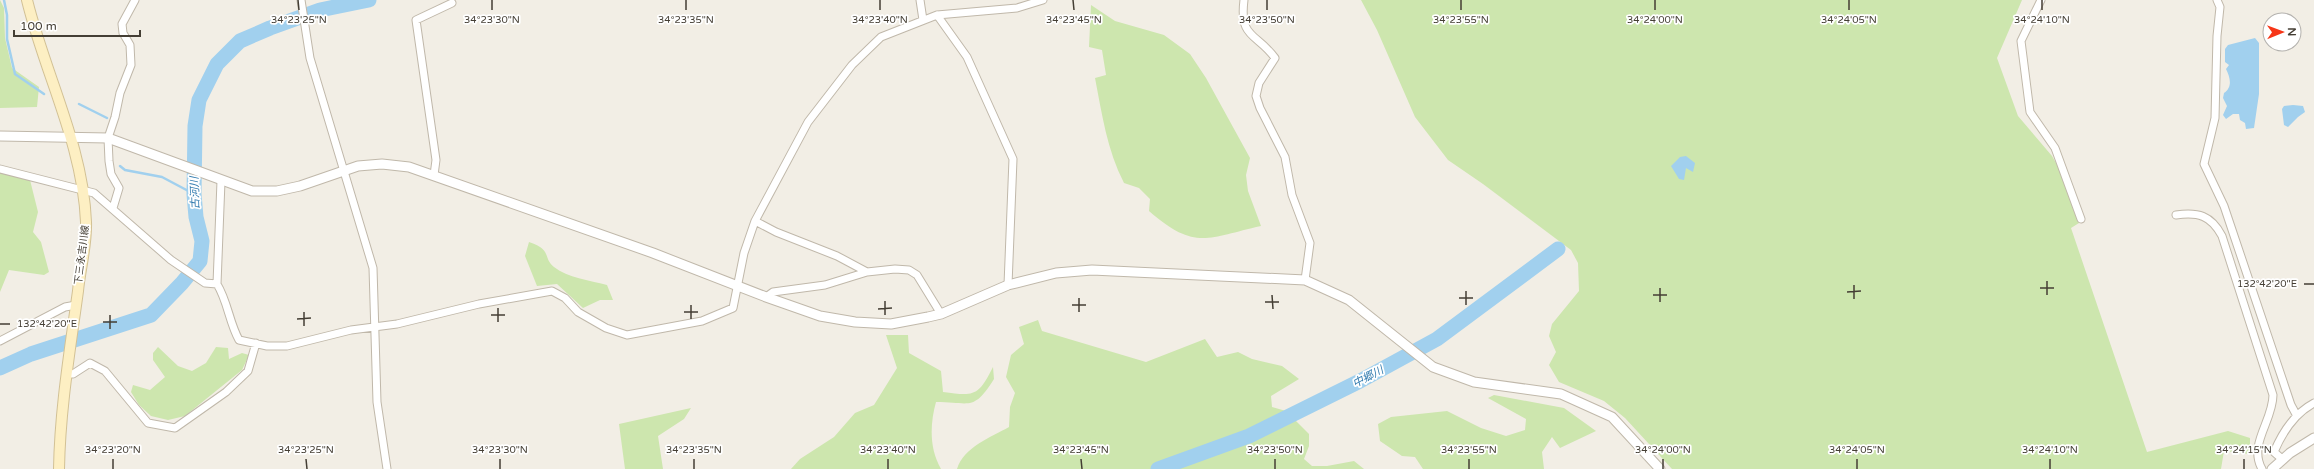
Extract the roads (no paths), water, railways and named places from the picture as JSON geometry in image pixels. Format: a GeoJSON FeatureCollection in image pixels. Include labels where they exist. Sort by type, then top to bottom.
{"type":"FeatureCollection","features":[{"type":"Feature","properties":{"kind":"main road","name":"下三永吉川線"},"geometry":{"type":"LineString","coordinates":[[27,0],[35,31],[70,136],[83,191],[86,224],[63,402],[59,469]]}},
{"type":"Feature","properties":{"kind":"street"},"geometry":{"type":"LineString","coordinates":[[113,208],[120,188],[111,174],[108,161],[108,138],[115,117],[120,93],[131,65],[130,45],[123,33],[122,24],[135,0]]}},
{"type":"Feature","properties":{"kind":"street"},"geometry":{"type":"LineString","coordinates":[[301,0],[312,65],[373,268],[377,402],[387,469]]}},
{"type":"Feature","properties":{"kind":"street"},"geometry":{"type":"LineString","coordinates":[[920,0],[923,20]]}},
{"type":"Feature","properties":{"kind":"street"},"geometry":{"type":"LineString","coordinates":[[219,181],[217,284],[223,294],[233,329],[239,340],[267,346],[287,346],[351,330],[375,328],[479,304],[552,291],[565,298],[578,312],[606,328],[627,335],[702,321],[733,308],[736,286],[755,221],[808,122],[852,65],[881,37],[937,15],[1017,8],[1043,0]]}},
{"type":"Feature","properties":{"kind":"street"},"geometry":{"type":"LineString","coordinates":[[1244,0],[1245,26],[1249,34],[1269,50],[1275,58],[1259,83],[1256,96],[1260,108],[1285,157],[1292,195],[1310,243],[1305,280]]}},
{"type":"Feature","properties":{"kind":"street"},"geometry":{"type":"LineString","coordinates":[[2041,0],[2021,41],[2030,112],[2055,148],[2081,219]]}},
{"type":"Feature","properties":{"kind":"street"},"geometry":{"type":"LineString","coordinates":[[2217,0],[2220,7],[2217,36],[2216,118],[2204,164],[2224,206],[2291,405],[2297,416]]}},
{"type":"Feature","properties":{"kind":"street"},"geometry":{"type":"LineString","coordinates":[[434,175],[436,160],[416,20],[452,3]]}},
{"type":"Feature","properties":{"kind":"street"},"geometry":{"type":"LineString","coordinates":[[937,15],[967,57],[1013,159],[1008,285]]}},
{"type":"Feature","properties":{"kind":"street"},"geometry":{"type":"LineString","coordinates":[[0,136],[70,136],[108,138],[219,181],[252,191],[277,191],[358,166],[382,164],[409,167],[653,253],[736,286],[820,316],[855,322],[891,324],[941,314],[1008,285],[1056,273],[1092,270],[1305,280],[1349,300],[1434,367],[1474,382],[1561,394],[1612,417],[1660,469]]}},
{"type":"Feature","properties":{"kind":"street"},"geometry":{"type":"LineString","coordinates":[[0,169],[94,193],[171,260],[205,283],[217,284]]}},
{"type":"Feature","properties":{"kind":"street"},"geometry":{"type":"LineString","coordinates":[[2176,215],[2198,214],[2211,221],[2222,236],[2273,395],[2269,418],[2259,439],[2258,462],[2262,469]]}},
{"type":"Feature","properties":{"kind":"street"},"geometry":{"type":"LineString","coordinates":[[755,221],[782,235],[837,256],[867,272]]}},
{"type":"Feature","properties":{"kind":"street"},"geometry":{"type":"LineString","coordinates":[[766,297],[773,292],[825,285],[867,272],[895,269],[909,270],[918,275],[941,314]]}},
{"type":"Feature","properties":{"kind":"street"},"geometry":{"type":"LineString","coordinates":[[0,341],[65,307],[76,308]]}},
{"type":"Feature","properties":{"kind":"street"},"geometry":{"type":"LineString","coordinates":[[67,371],[73,374],[90,363],[105,371],[148,423],[175,428],[226,392],[248,371],[256,343]]}},
{"type":"Feature","properties":{"kind":"street"},"geometry":{"type":"LineString","coordinates":[[2282,459],[2274,452],[2279,440],[2297,416],[2314,403]]}},
{"type":"Feature","properties":{"kind":"street"},"geometry":{"type":"LineString","coordinates":[[2272,469],[2282,459],[2314,438]]}},
{"type":"Feature","properties":{"kind":"water"},"geometry":{"type":"Polygon","coordinates":[[[2255,38],[2259,43],[2259,94],[2254,128],[2246,129],[2245,123],[2240,120],[2239,114],[2233,114],[2226,119],[2223,115],[2227,106],[2223,98],[2224,93],[2230,85],[2229,75],[2226,69],[2229,65],[2225,62],[2225,49],[2228,45],[2255,38]]]}},
{"type":"Feature","properties":{"kind":"water"},"geometry":{"type":"Polygon","coordinates":[[[2284,106],[2303,106],[2305,112],[2288,127],[2284,125],[2282,109],[2284,106]]]}},
{"type":"Feature","properties":{"kind":"water"},"geometry":{"type":"Polygon","coordinates":[[[1686,156],[1695,163],[1693,172],[1686,168],[1684,180],[1679,179],[1671,166],[1680,157],[1686,156]]]}},
{"type":"Feature","properties":{"kind":"waterway"},"geometry":{"type":"LineString","coordinates":[[4,0],[7,15],[7,39],[15,74],[44,94]]}},
{"type":"Feature","properties":{"kind":"waterway","name":"古河川"},"geometry":{"type":"LineString","coordinates":[[0,368],[31,354],[151,315],[182,283],[200,261],[202,241],[196,217],[194,194],[195,126],[199,100],[217,64],[240,41],[270,28],[320,10],[369,0]]}},
{"type":"Feature","properties":{"kind":"waterway"},"geometry":{"type":"LineString","coordinates":[[79,104],[107,118]]}},
{"type":"Feature","properties":{"kind":"waterway"},"geometry":{"type":"LineString","coordinates":[[120,166],[125,170],[162,177],[194,194]]}},
{"type":"Feature","properties":{"kind":"waterway","name":"中郷川"},"geometry":{"type":"LineString","coordinates":[[1158,469],[1249,436],[1360,381],[1437,339],[1558,249]]}}]}
